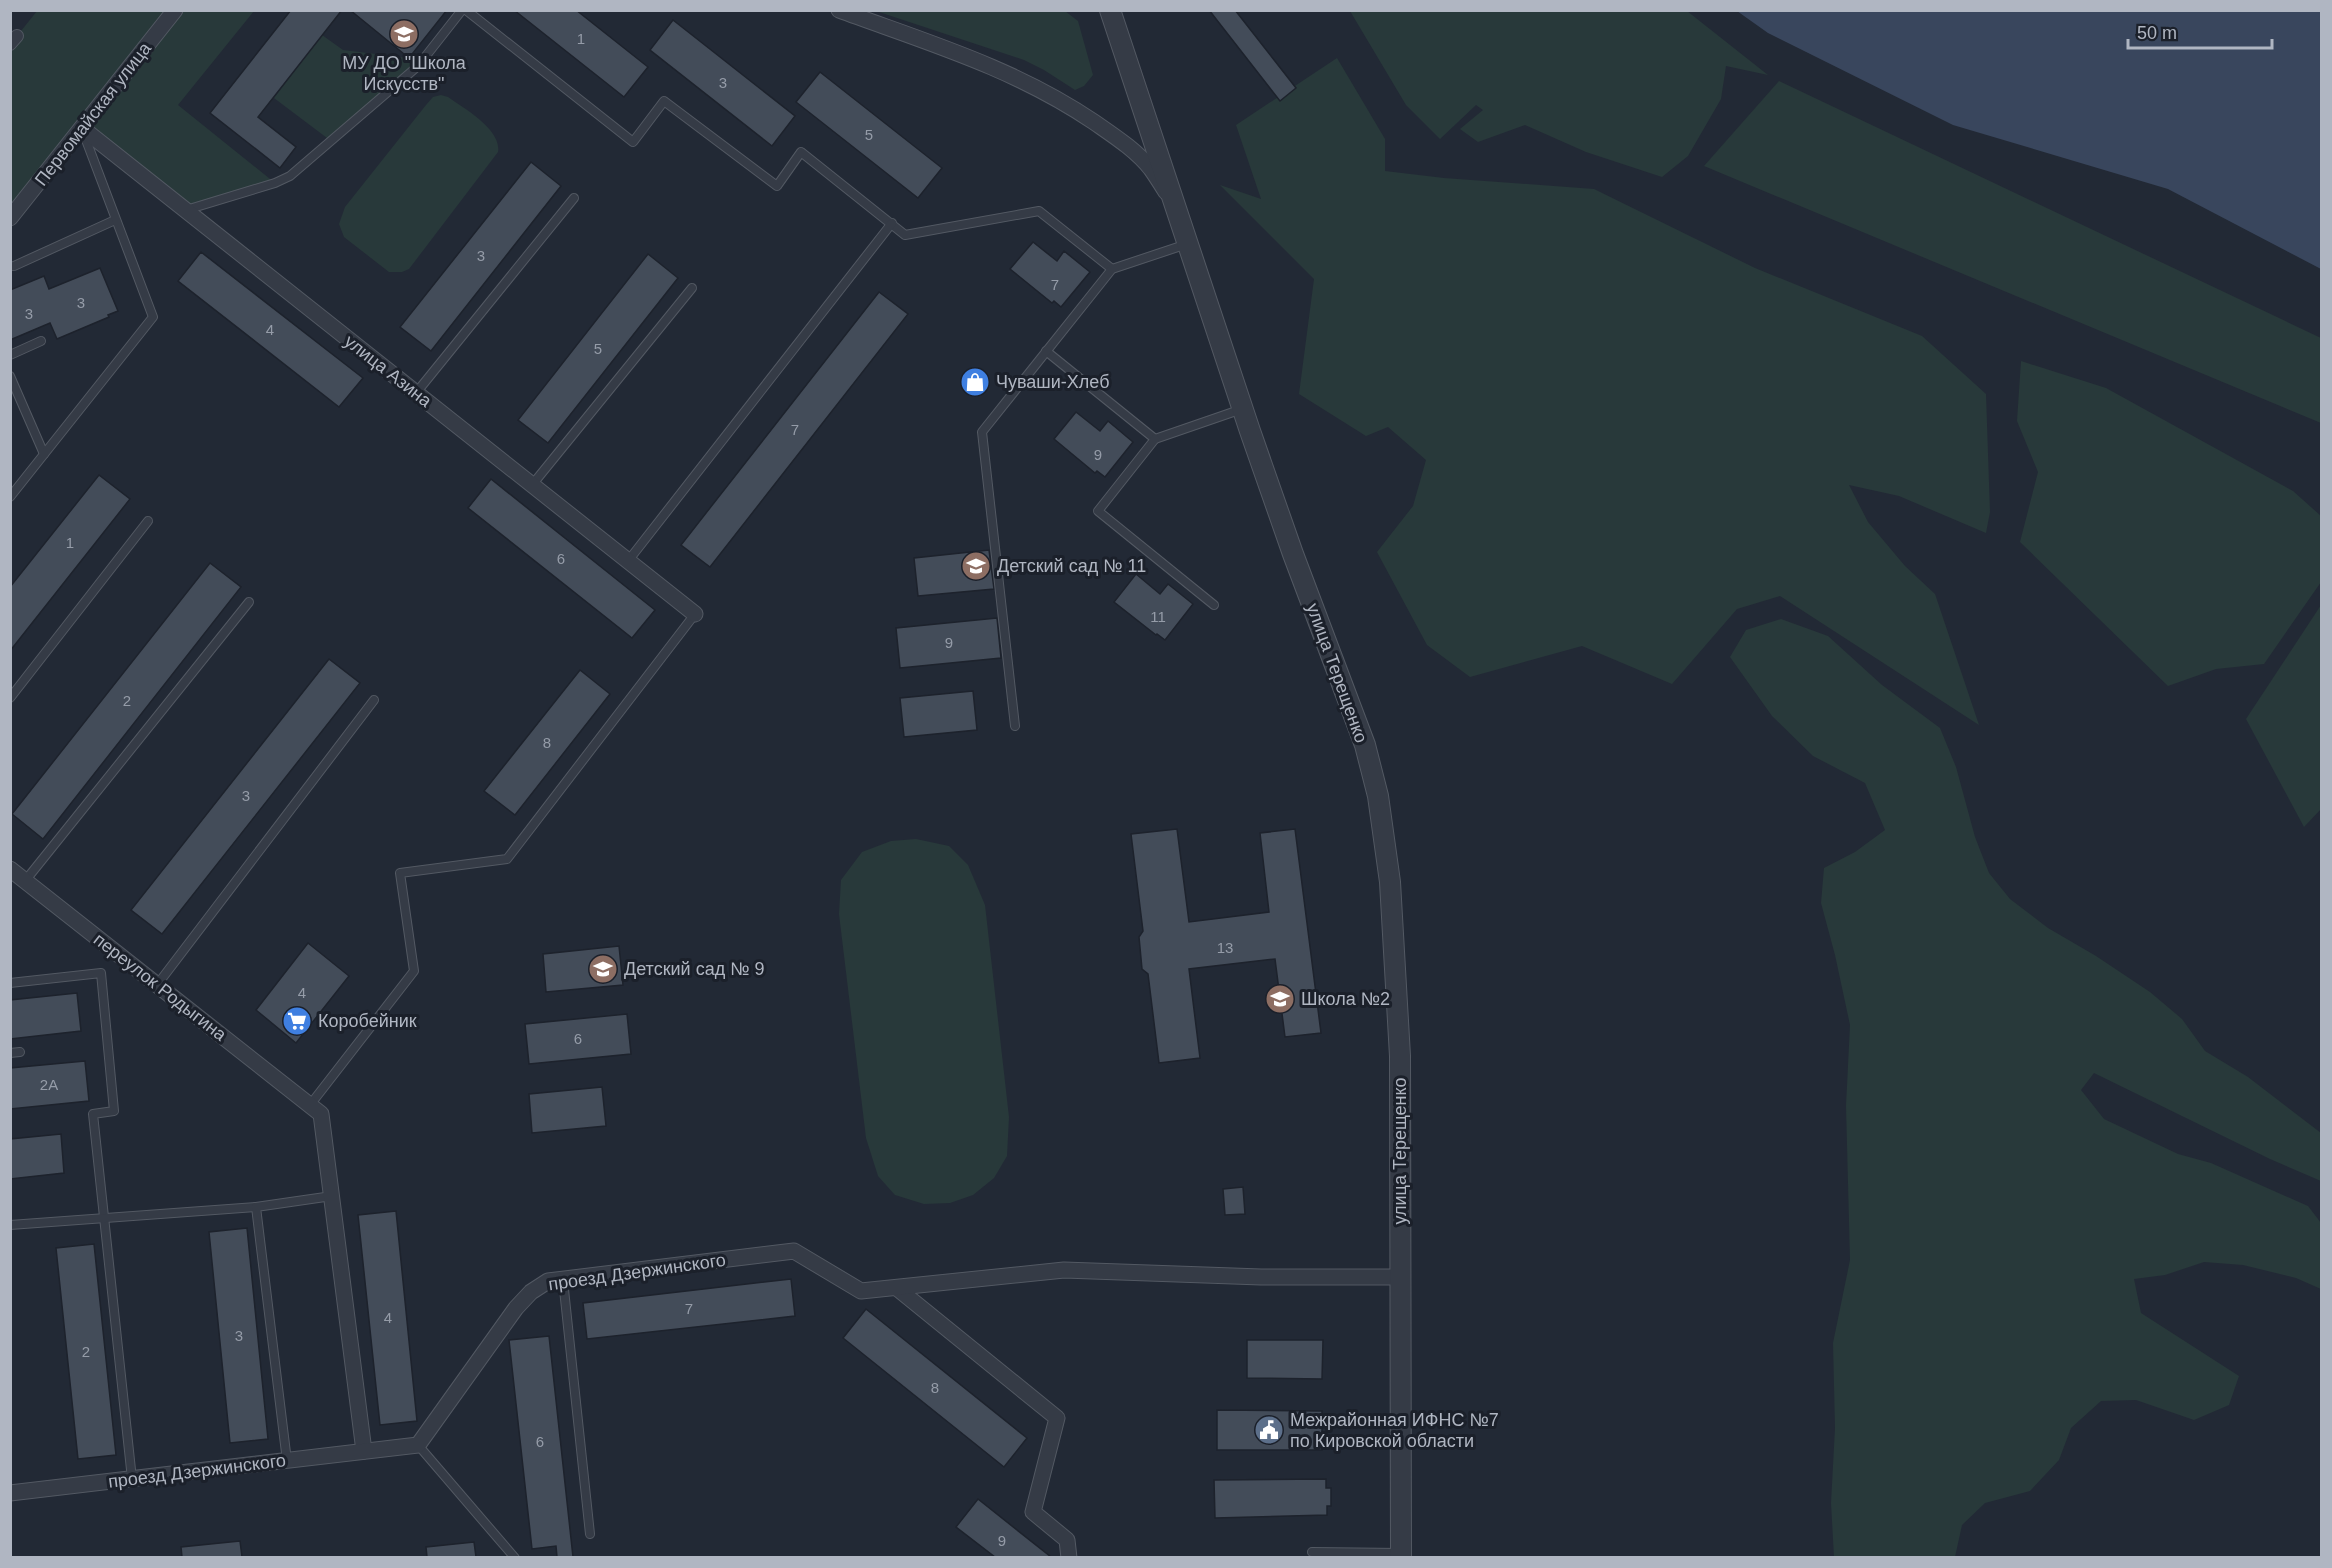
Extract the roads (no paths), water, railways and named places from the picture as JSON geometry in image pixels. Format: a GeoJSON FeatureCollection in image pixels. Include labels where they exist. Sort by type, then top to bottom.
{"type":"FeatureCollection","features":[{"type":"Feature","properties":{"kind":"street","name":"Первомайская улица"},"geometry":{"type":"LineString","coordinates":[[10,218],[175,10]]}},
{"type":"Feature","properties":{"kind":"street","name":"улица Терещенко"},"geometry":{"type":"LineString","coordinates":[[839,10],[987,63],[1042,90],[1088,118],[1134,152],[1150,168],[1175,204],[1293,554],[1365,745],[1378,796],[1390,882],[1400,1056],[1401,1555]]}},
{"type":"Feature","properties":{"kind":"street"},"geometry":{"type":"LineString","coordinates":[[1110,10],[1175,204]]}},
{"type":"Feature","properties":{"kind":"street","name":"улица Азина"},"geometry":{"type":"LineString","coordinates":[[82,128],[695,614]]}},
{"type":"Feature","properties":{"kind":"street","name":"переулок Родыгина"},"geometry":{"type":"LineString","coordinates":[[10,870],[310,1105]]}},
{"type":"Feature","properties":{"kind":"street"},"geometry":{"type":"LineString","coordinates":[[310,1105],[321,1114],[364,1451]]}},
{"type":"Feature","properties":{"kind":"street","name":"проезд Дзержинского"},"geometry":{"type":"LineString","coordinates":[[10,1493],[418,1445],[516,1308],[531,1292],[548,1281],[794,1251],[861,1291],[898,1289],[1064,1270],[1261,1277],[1399,1277]]}},
{"type":"Feature","properties":{"kind":"street"},"geometry":{"type":"LineString","coordinates":[[898,1289],[1057,1418],[1033,1512],[1067,1540],[1068,1557]]}},
{"type":"Feature","properties":{"kind":"lane"},"geometry":{"type":"LineString","coordinates":[[186,210],[275,183],[290,176],[418,66],[464,10],[633,142],[664,101],[777,186],[801,152],[905,234],[1039,211],[1112,269]]}},
{"type":"Feature","properties":{"kind":"lane"},"geometry":{"type":"LineString","coordinates":[[10,496],[153,317],[82,128]]}},
{"type":"Feature","properties":{"kind":"lane"},"geometry":{"type":"LineString","coordinates":[[416,393],[574,198]]}},
{"type":"Feature","properties":{"kind":"lane"},"geometry":{"type":"LineString","coordinates":[[14,266],[115,220]]}},
{"type":"Feature","properties":{"kind":"lane"},"geometry":{"type":"LineString","coordinates":[[628,561],[892,223]]}},
{"type":"Feature","properties":{"kind":"lane"},"geometry":{"type":"LineString","coordinates":[[1015,726],[982,432],[1112,269],[1188,243]]}},
{"type":"Feature","properties":{"kind":"lane"},"geometry":{"type":"LineString","coordinates":[[532,485],[692,288]]}},
{"type":"Feature","properties":{"kind":"lane"},"geometry":{"type":"LineString","coordinates":[[10,355],[41,341]]}},
{"type":"Feature","properties":{"kind":"lane"},"geometry":{"type":"LineString","coordinates":[[1046,351],[1155,439]]}},
{"type":"Feature","properties":{"kind":"lane"},"geometry":{"type":"LineString","coordinates":[[10,376],[44,454]]}},
{"type":"Feature","properties":{"kind":"lane"},"geometry":{"type":"LineString","coordinates":[[1214,605],[1098,511],[1155,439],[1242,408]]}},
{"type":"Feature","properties":{"kind":"lane"},"geometry":{"type":"LineString","coordinates":[[10,699],[148,522]]}},
{"type":"Feature","properties":{"kind":"lane"},"geometry":{"type":"LineString","coordinates":[[26,881],[249,602]]}},
{"type":"Feature","properties":{"kind":"lane"},"geometry":{"type":"LineString","coordinates":[[310,1105],[414,971],[399,873],[507,859],[695,614]]}},
{"type":"Feature","properties":{"kind":"lane"},"geometry":{"type":"LineString","coordinates":[[157,985],[374,700]]}},
{"type":"Feature","properties":{"kind":"lane"},"geometry":{"type":"LineString","coordinates":[[10,983],[101,973],[114,1111],[93,1114],[132,1479]]}},
{"type":"Feature","properties":{"kind":"lane"},"geometry":{"type":"LineString","coordinates":[[10,1053],[20,1052]]}},
{"type":"Feature","properties":{"kind":"lane"},"geometry":{"type":"LineString","coordinates":[[10,1225],[104,1216],[256,1207],[332,1196]]}},
{"type":"Feature","properties":{"kind":"lane"},"geometry":{"type":"LineString","coordinates":[[256,1207],[287,1461]]}},
{"type":"Feature","properties":{"kind":"lane"},"geometry":{"type":"LineString","coordinates":[[563,1280],[590,1534]]}},
{"type":"Feature","properties":{"kind":"lane"},"geometry":{"type":"LineString","coordinates":[[418,1445],[515,1557]]}},
{"type":"Feature","properties":{"kind":"lane"},"geometry":{"type":"LineString","coordinates":[[1312,1552],[1401,1555]]}},
{"type":"Feature","properties":{"kind":"water"},"geometry":{"type":"Polygon","coordinates":[[[1737,11],[2321,11],[2321,269],[2168,189],[1953,125],[1768,33],[1737,11]]]}},
{"type":"Feature","properties":{"kind":"place","name":"МУ ДО \"Школа Искусств\""},"geometry":{"type":"Point","coordinates":[404,34]}},
{"type":"Feature","properties":{"kind":"place","name":"Чуваши-Хлеб"},"geometry":{"type":"Point","coordinates":[975,382]}},
{"type":"Feature","properties":{"kind":"place","name":"Детский сад № 11"},"geometry":{"type":"Point","coordinates":[976,566]}},
{"type":"Feature","properties":{"kind":"place","name":"Детский сад № 9"},"geometry":{"type":"Point","coordinates":[603,969]}},
{"type":"Feature","properties":{"kind":"place","name":"Школа №2"},"geometry":{"type":"Point","coordinates":[1280,999]}},
{"type":"Feature","properties":{"kind":"place","name":"Коробейник"},"geometry":{"type":"Point","coordinates":[297,1021]}},
{"type":"Feature","properties":{"kind":"place","name":"Межрайонная ИФНС №7 по Кировской области"},"geometry":{"type":"Point","coordinates":[1269,1430]}}]}
